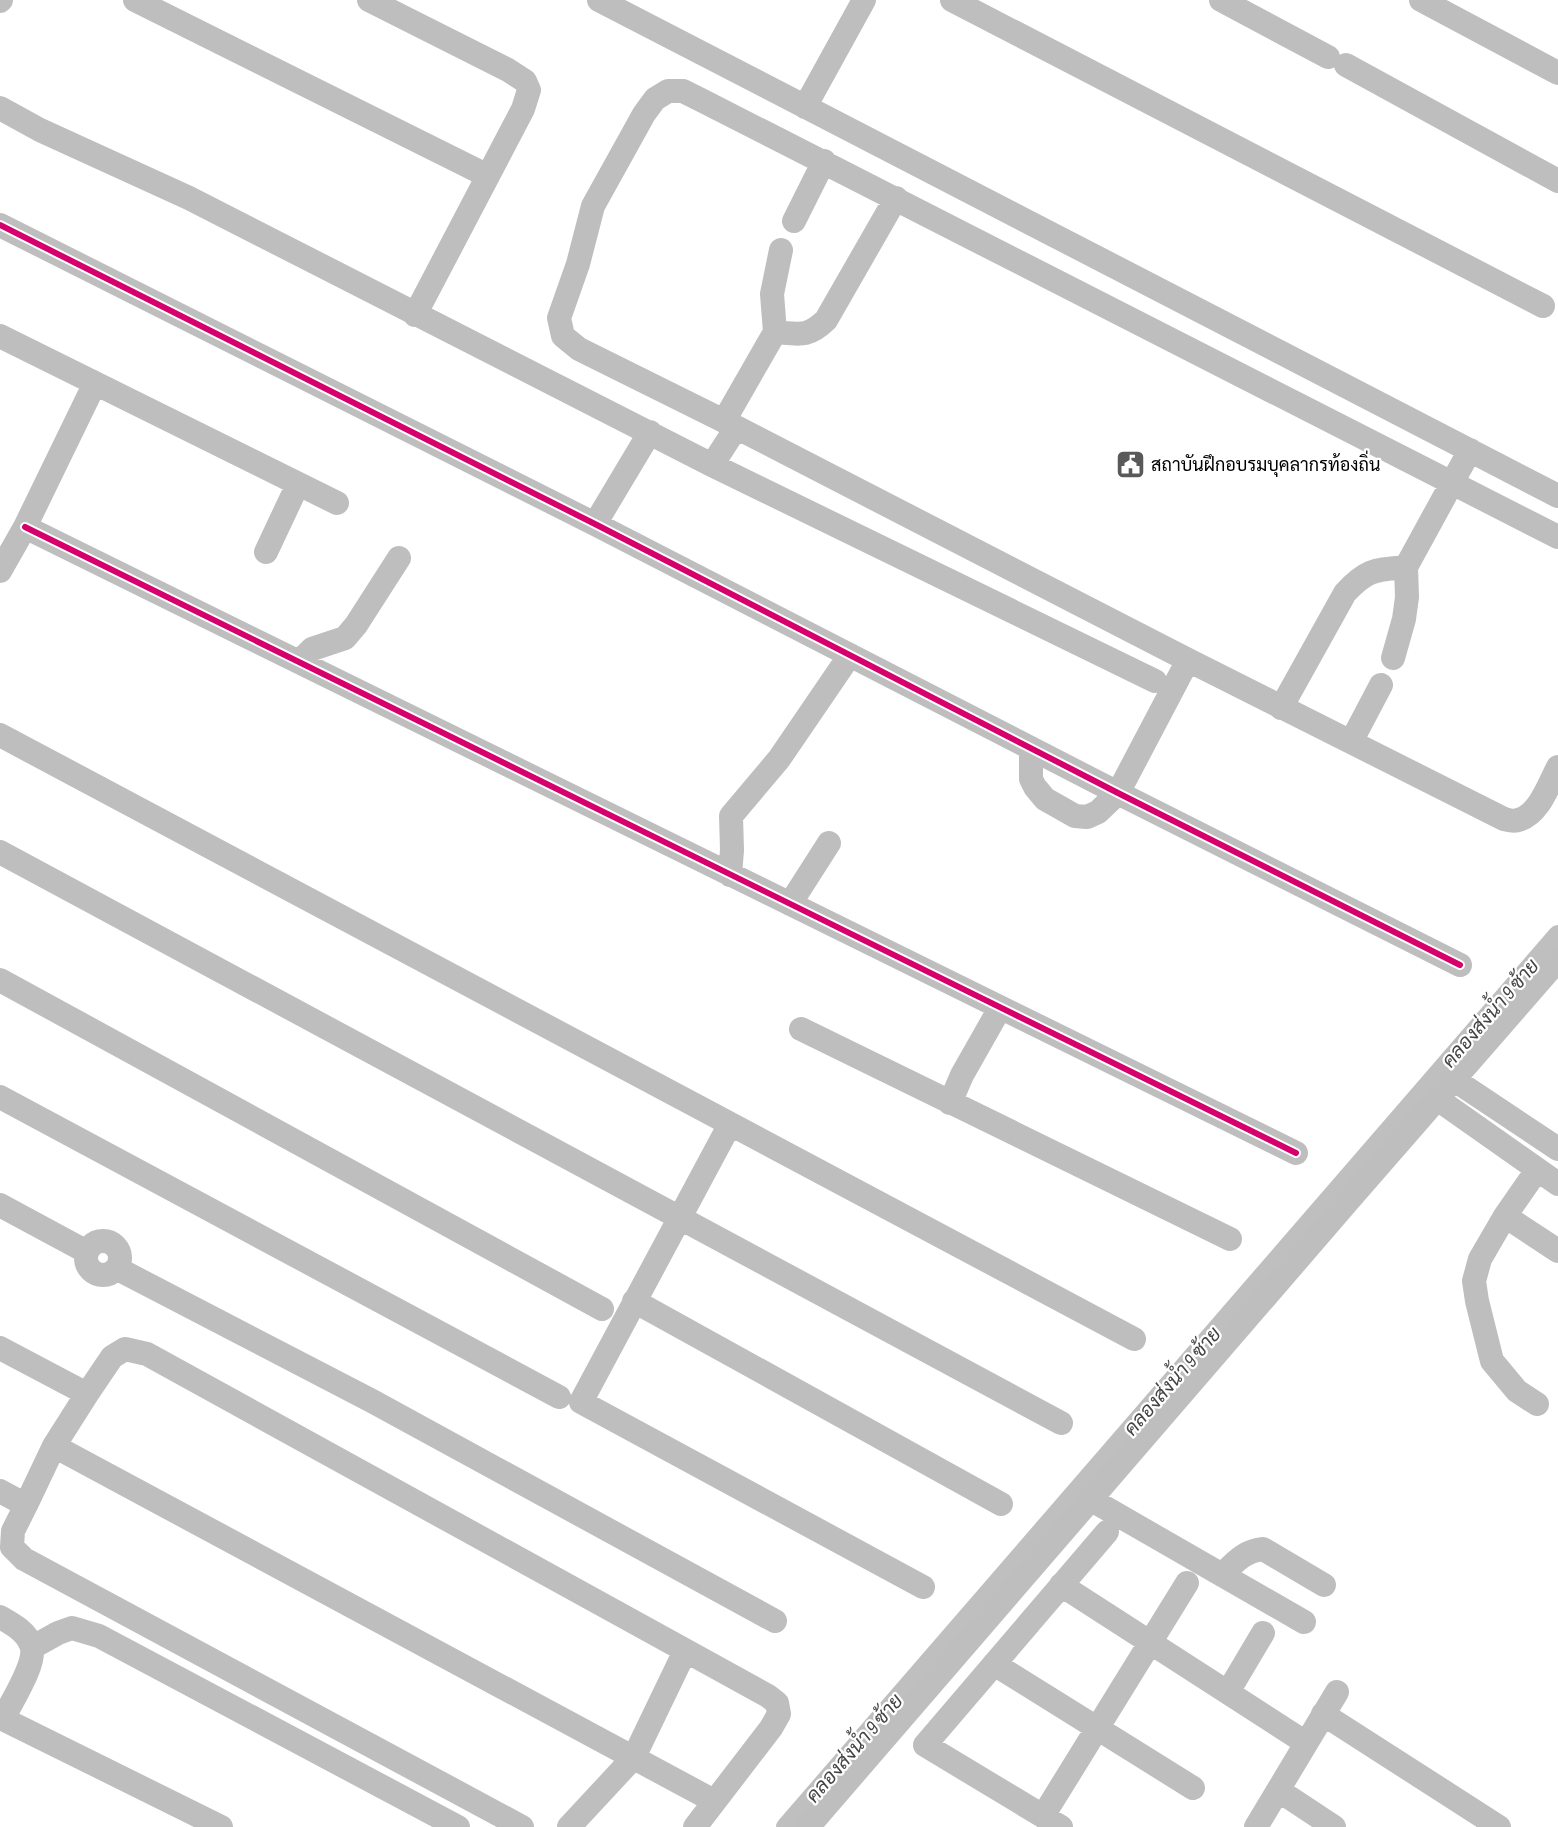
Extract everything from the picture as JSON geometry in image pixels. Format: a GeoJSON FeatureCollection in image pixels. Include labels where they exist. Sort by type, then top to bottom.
{"type":"FeatureCollection","features":[{"type":"Feature","properties":{"kind":"street"},"geometry":{"type":"LineString","coordinates":[[135,0],[488,176]]}},
{"type":"Feature","properties":{"kind":"street"},"geometry":{"type":"LineString","coordinates":[[369,0],[525,81],[530,90],[523,109],[415,315]]}},
{"type":"Feature","properties":{"kind":"street"},"geometry":{"type":"LineString","coordinates":[[598,0],[1558,496]]}},
{"type":"Feature","properties":{"kind":"street"},"geometry":{"type":"LineString","coordinates":[[805,107],[864,0]]}},
{"type":"Feature","properties":{"kind":"street"},"geometry":{"type":"LineString","coordinates":[[952,0],[1543,306]]}},
{"type":"Feature","properties":{"kind":"street"},"geometry":{"type":"LineString","coordinates":[[1221,0],[1558,181]]}},
{"type":"Feature","properties":{"kind":"street"},"geometry":{"type":"LineString","coordinates":[[1421,0],[1558,73]]}},
{"type":"Feature","properties":{"kind":"street"},"geometry":{"type":"LineString","coordinates":[[1558,537],[683,91],[669,92],[655,99],[644,114],[593,206],[578,264],[559,318],[563,336],[579,350],[1503,819],[1517,821],[1530,815],[1541,800],[1558,767]]}},
{"type":"Feature","properties":{"kind":"street"},"geometry":{"type":"LineString","coordinates":[[0,108],[189,198],[712,465],[1155,681]]}},
{"type":"Feature","properties":{"kind":"street"},"geometry":{"type":"LineString","coordinates":[[794,221],[824,161]]}},
{"type":"Feature","properties":{"kind":"street"},"geometry":{"type":"LineString","coordinates":[[775,332],[804,334],[814,332],[826,320],[896,198]]}},
{"type":"Feature","properties":{"kind":"street"},"geometry":{"type":"LineString","coordinates":[[0,225],[1461,965]]}},
{"type":"Feature","properties":{"kind":"street"},"geometry":{"type":"LineString","coordinates":[[712,465],[775,332],[772,294],[781,250]]}},
{"type":"Feature","properties":{"kind":"street"},"geometry":{"type":"LineString","coordinates":[[0,336],[337,503]]}},
{"type":"Feature","properties":{"kind":"street"},"geometry":{"type":"LineString","coordinates":[[0,571],[25,527],[95,383]]}},
{"type":"Feature","properties":{"kind":"street"},"geometry":{"type":"LineString","coordinates":[[595,525],[650,432]]}},
{"type":"Feature","properties":{"kind":"street"},"geometry":{"type":"LineString","coordinates":[[1393,658],[1404,619],[1407,597],[1406,567],[1470,450]]}},
{"type":"Feature","properties":{"kind":"street"},"geometry":{"type":"LineString","coordinates":[[266,552],[298,484]]}},
{"type":"Feature","properties":{"kind":"street"},"geometry":{"type":"LineString","coordinates":[[25,527],[1296,1153]]}},
{"type":"Feature","properties":{"kind":"street"},"geometry":{"type":"LineString","coordinates":[[299,662],[312,649],[345,638],[356,625],[399,558]]}},
{"type":"Feature","properties":{"kind":"street"},"geometry":{"type":"LineString","coordinates":[[1281,708],[1346,593],[1359,578],[1374,570],[1406,567]]}},
{"type":"Feature","properties":{"kind":"street"},"geometry":{"type":"LineString","coordinates":[[730,875],[731,816],[779,759],[850,655]]}},
{"type":"Feature","properties":{"kind":"street"},"geometry":{"type":"LineString","coordinates":[[1031,748],[1031,778],[1045,799],[1075,816],[1088,817],[1098,812],[1106,807],[1118,793],[1188,660]]}},
{"type":"Feature","properties":{"kind":"street"},"geometry":{"type":"LineString","coordinates":[[1351,742],[1381,685]]}},
{"type":"Feature","properties":{"kind":"street"},"geometry":{"type":"LineString","coordinates":[[0,735],[1134,1339]]}},
{"type":"Feature","properties":{"kind":"street"},"geometry":{"type":"LineString","coordinates":[[790,904],[829,843]]}},
{"type":"Feature","properties":{"kind":"street"},"geometry":{"type":"LineString","coordinates":[[0,852],[1061,1423]]}},
{"type":"Feature","properties":{"kind":"street"},"geometry":{"type":"LineString","coordinates":[[808,1827],[1436,1098],[1558,960]]}},
{"type":"Feature","properties":{"kind":"street"},"geometry":{"type":"LineString","coordinates":[[0,980],[602,1309]]}},
{"type":"Feature","properties":{"kind":"street"},"geometry":{"type":"LineString","coordinates":[[950,1103],[962,1075],[1000,1008]]}},
{"type":"Feature","properties":{"kind":"street"},"geometry":{"type":"LineString","coordinates":[[801,1029],[1230,1239]]}},
{"type":"Feature","properties":{"kind":"street"},"geometry":{"type":"LineString","coordinates":[[1453,1079],[1558,1149]]}},
{"type":"Feature","properties":{"kind":"street"},"geometry":{"type":"LineString","coordinates":[[0,1097],[559,1397]]}},
{"type":"Feature","properties":{"kind":"street"},"geometry":{"type":"LineString","coordinates":[[1436,1098],[1558,1184]]}},
{"type":"Feature","properties":{"kind":"street"},"geometry":{"type":"LineString","coordinates":[[730,1124],[678,1217],[581,1402],[923,1587]]}},
{"type":"Feature","properties":{"kind":"street"},"geometry":{"type":"LineString","coordinates":[[1537,1170],[1505,1216],[1480,1259],[1474,1281],[1492,1362],[1517,1391],[1537,1404]]}},
{"type":"Feature","properties":{"kind":"street"},"geometry":{"type":"LineString","coordinates":[[0,1205],[87,1252],[86,1260],[89,1268],[95,1274],[103,1276],[118,1269],[372,1401],[775,1621]]}},
{"type":"Feature","properties":{"kind":"street"},"geometry":{"type":"LineString","coordinates":[[1505,1216],[1558,1251]]}},
{"type":"Feature","properties":{"kind":"street"},"geometry":{"type":"LineString","coordinates":[[634,1301],[1001,1504]]}},
{"type":"Feature","properties":{"kind":"street"},"geometry":{"type":"LineString","coordinates":[[0,1348],[87,1394]]}},
{"type":"Feature","properties":{"kind":"street"},"geometry":{"type":"LineString","coordinates":[[522,1827],[24,1559],[12,1547],[13,1531],[54,1446],[112,1357],[125,1349],[147,1354],[777,1703],[779,1714],[771,1728],[695,1827]]}},
{"type":"Feature","properties":{"kind":"street"},"geometry":{"type":"LineString","coordinates":[[54,1446],[714,1801]]}},
{"type":"Feature","properties":{"kind":"street"},"geometry":{"type":"LineString","coordinates":[[0,1491],[26,1505]]}},
{"type":"Feature","properties":{"kind":"street"},"geometry":{"type":"LineString","coordinates":[[1090,1499],[1304,1622]]}},
{"type":"Feature","properties":{"kind":"street"},"geometry":{"type":"LineString","coordinates":[[1107,1532],[925,1745],[1052,1821],[1097,1728],[1187,1583]]}},
{"type":"Feature","properties":{"kind":"street"},"geometry":{"type":"LineString","coordinates":[[1222,1575],[1244,1554],[1252,1550],[1263,1550],[1324,1585]]}},
{"type":"Feature","properties":{"kind":"street"},"geometry":{"type":"LineString","coordinates":[[1061,1585],[1306,1743]]}},
{"type":"Feature","properties":{"kind":"street"},"geometry":{"type":"LineString","coordinates":[[0,1617],[26,1635],[33,1647],[30,1666],[1,1720],[221,1827]]}},
{"type":"Feature","properties":{"kind":"street"},"geometry":{"type":"LineString","coordinates":[[33,1647],[72,1628],[99,1636],[458,1827]]}},
{"type":"Feature","properties":{"kind":"street"},"geometry":{"type":"LineString","coordinates":[[1228,1692],[1263,1633]]}},
{"type":"Feature","properties":{"kind":"street"},"geometry":{"type":"LineString","coordinates":[[569,1827],[634,1757],[685,1651]]}},
{"type":"Feature","properties":{"kind":"street"},"geometry":{"type":"LineString","coordinates":[[993,1665],[1192,1788]]}},
{"type":"Feature","properties":{"kind":"street"},"geometry":{"type":"LineString","coordinates":[[1256,1827],[1337,1692]]}},
{"type":"Feature","properties":{"kind":"street"},"geometry":{"type":"LineString","coordinates":[[1323,1714],[1499,1827]]}},
{"type":"Feature","properties":{"kind":"street"},"geometry":{"type":"LineString","coordinates":[[1278,1790],[1334,1827]]}},
{"type":"Feature","properties":{"kind":"waterway","name":"คลองส่งน้ำ 9 ซ้าย"},"geometry":{"type":"LineString","coordinates":[[786,1827],[1558,935]]}},
{"type":"Feature","properties":{"kind":"cycle path"},"geometry":{"type":"LineString","coordinates":[[0,225],[595,524],[1118,793],[1460,965]]}},
{"type":"Feature","properties":{"kind":"cycle path"},"geometry":{"type":"LineString","coordinates":[[25,527],[1296,1153]]}},
{"type":"Feature","properties":{"kind":"place","name":"สถาบันฝึกอบรมบุคลากรท้องถิ่น"},"geometry":{"type":"Point","coordinates":[1130,465]}}]}
